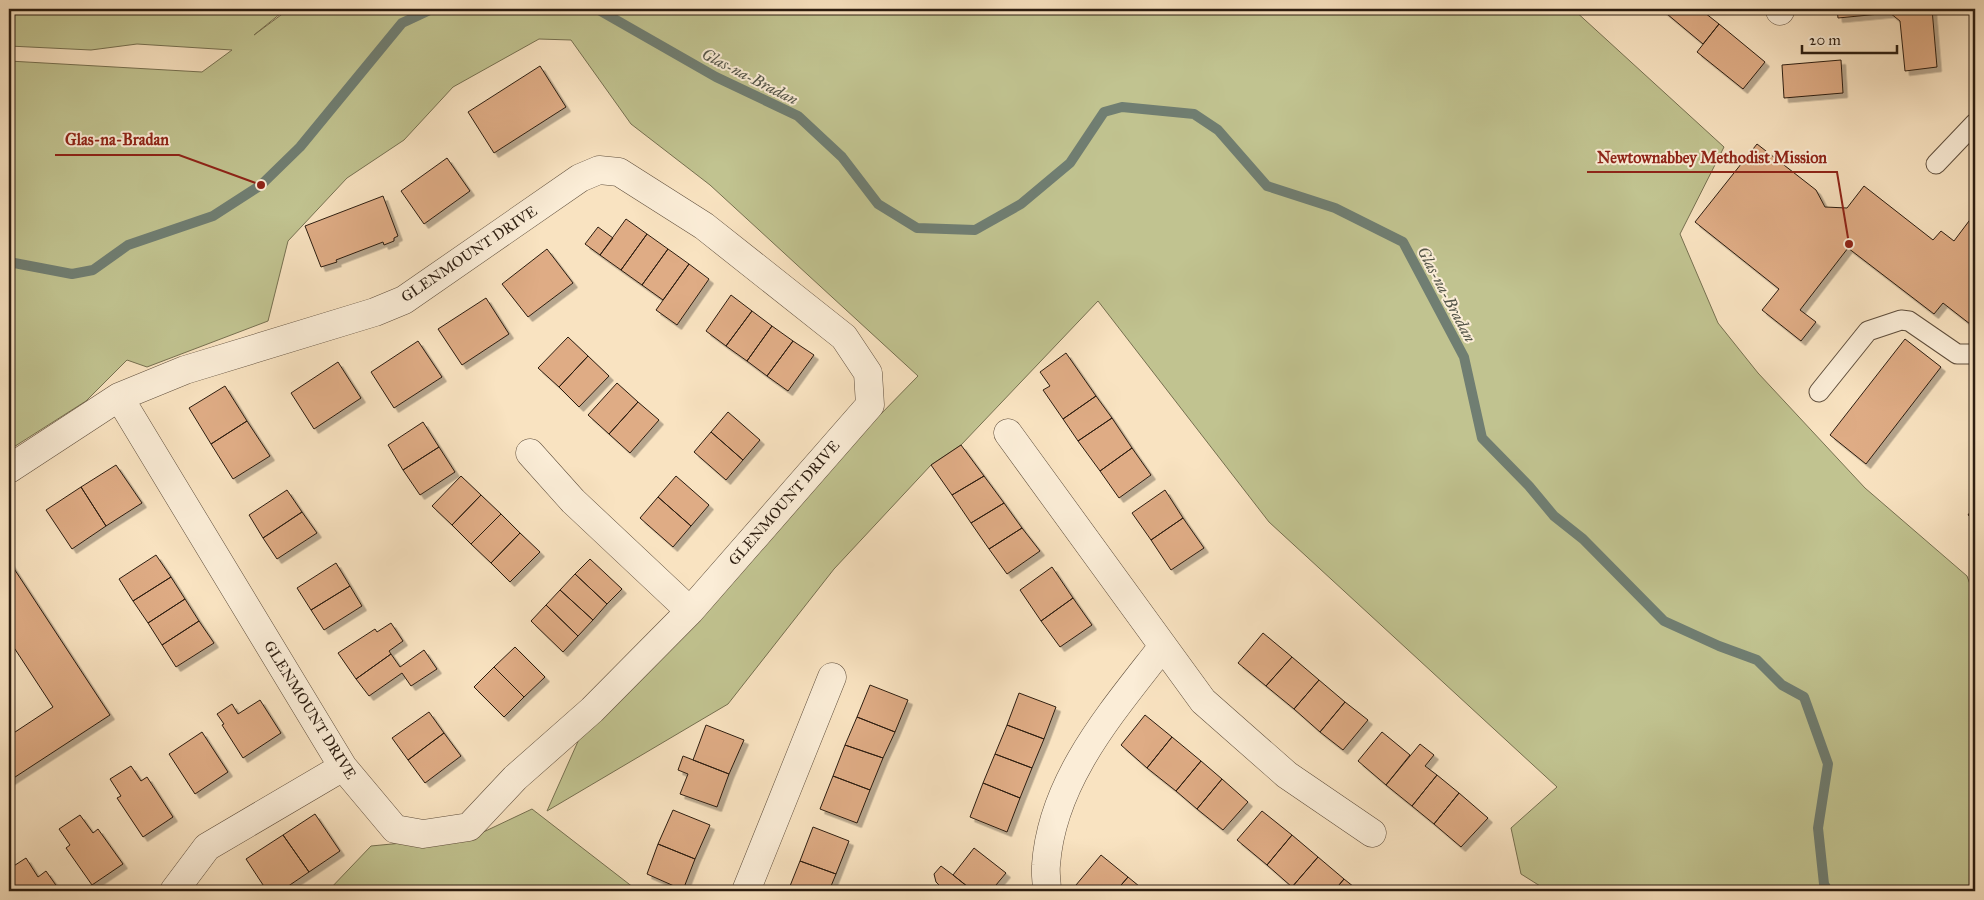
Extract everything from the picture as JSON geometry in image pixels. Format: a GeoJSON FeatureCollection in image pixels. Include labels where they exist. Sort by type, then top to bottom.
{"type":"FeatureCollection","features":[{"type":"Feature","properties":{"kind":"street","name":"GLENMOUNT DRIVE"},"geometry":{"type":"LineString","coordinates":[[9,470],[118,397],[185,370],[375,312],[404,300],[580,178],[599,170],[619,172],[704,226],[836,331],[844,338],[868,373],[870,405],[690,611],[592,710],[515,778],[469,827],[423,834],[395,829],[342,767],[118,397]]}},
{"type":"Feature","properties":{"kind":"street"},"geometry":{"type":"LineString","coordinates":[[1008,433],[1203,701],[1287,775],[1372,833]]}},
{"type":"Feature","properties":{"kind":"street"},"geometry":{"type":"LineString","coordinates":[[530,453],[572,501],[690,611]]}},
{"type":"Feature","properties":{"kind":"street"},"geometry":{"type":"LineString","coordinates":[[1047,891],[1046,865],[1054,819],[1077,764],[1103,724],[1163,646]]}},
{"type":"Feature","properties":{"kind":"street"},"geometry":{"type":"LineString","coordinates":[[746,891],[832,678]]}},
{"type":"Feature","properties":{"kind":"street"},"geometry":{"type":"LineString","coordinates":[[174,891],[207,847],[342,767]]}},
{"type":"Feature","properties":{"kind":"lane"},"geometry":{"type":"LineString","coordinates":[[1936,164],[1975,123]]}},
{"type":"Feature","properties":{"kind":"lane"},"geometry":{"type":"LineString","coordinates":[[1819,392],[1868,331],[1901,320],[1909,321],[1957,354],[1975,354]]}},
{"type":"Feature","properties":{"kind":"green space"},"geometry":{"type":"Polygon","coordinates":[[[9,9],[286,9],[254,35],[289,9],[1573,9],[1724,147],[1680,234],[1718,323],[1758,373],[1865,488],[1967,576],[1975,598],[1975,891],[1548,891],[1521,874],[1511,828],[1557,787],[1269,522],[1098,301],[961,445],[931,465],[834,569],[728,704],[547,811],[592,710],[918,376],[710,185],[631,124],[571,40],[539,39],[453,87],[404,140],[347,178],[288,241],[268,321],[147,367],[127,360],[86,401],[9,450],[9,61],[202,72],[232,50],[137,44],[91,50],[9,46],[9,9]]]}},
{"type":"Feature","properties":{"kind":"green space"},"geometry":{"type":"Polygon","coordinates":[[[532,809],[638,891],[328,891],[371,846],[475,836],[532,809]]]}},
{"type":"Feature","properties":{"kind":"building"},"geometry":{"type":"Polygon","coordinates":[[[1661,9],[1700,9],[1719,24],[1703,44],[1661,9]]]}},
{"type":"Feature","properties":{"kind":"building"},"geometry":{"type":"Polygon","coordinates":[[[1837,9],[1932,9],[1937,67],[1905,71],[1900,21],[1890,13],[1838,18],[1837,9]]]}},
{"type":"Feature","properties":{"kind":"building"},"geometry":{"type":"Polygon","coordinates":[[[1719,24],[1765,62],[1743,89],[1697,52],[1719,24]]]}},
{"type":"Feature","properties":{"kind":"building"},"geometry":{"type":"Polygon","coordinates":[[[1841,60],[1843,93],[1784,98],[1782,65],[1841,60]]]}},
{"type":"Feature","properties":{"kind":"building"},"geometry":{"type":"Polygon","coordinates":[[[540,66],[566,107],[494,153],[468,112],[540,66]]]}},
{"type":"Feature","properties":{"kind":"building"},"geometry":{"type":"Polygon","coordinates":[[[1757,144],[1816,190],[1825,207],[1847,208],[1864,186],[1933,240],[1941,231],[1954,241],[1975,213],[1975,318],[1970,324],[1943,303],[1934,314],[1848,248],[1800,310],[1816,322],[1801,341],[1762,310],[1779,289],[1695,222],[1757,144]]]}},
{"type":"Feature","properties":{"kind":"building"},"geometry":{"type":"Polygon","coordinates":[[[447,158],[470,191],[424,224],[401,191],[447,158]]]}},
{"type":"Feature","properties":{"kind":"building"},"geometry":{"type":"Polygon","coordinates":[[[383,196],[398,236],[394,238],[394,241],[384,245],[383,242],[321,267],[305,226],[383,196]]]}},
{"type":"Feature","properties":{"kind":"building"},"geometry":{"type":"Polygon","coordinates":[[[626,219],[647,234],[621,270],[600,255],[626,219]]]}},
{"type":"Feature","properties":{"kind":"building"},"geometry":{"type":"Polygon","coordinates":[[[598,227],[613,238],[600,255],[585,244],[598,227]]]}},
{"type":"Feature","properties":{"kind":"building"},"geometry":{"type":"Polygon","coordinates":[[[647,234],[668,249],[642,285],[621,270],[647,234]]]}},
{"type":"Feature","properties":{"kind":"building"},"geometry":{"type":"Polygon","coordinates":[[[547,249],[573,283],[528,317],[502,284],[547,249]]]}},
{"type":"Feature","properties":{"kind":"building"},"geometry":{"type":"Polygon","coordinates":[[[668,249],[689,264],[663,300],[642,285],[668,249]]]}},
{"type":"Feature","properties":{"kind":"building"},"geometry":{"type":"Polygon","coordinates":[[[689,264],[709,279],[677,325],[656,310],[689,264]]]}},
{"type":"Feature","properties":{"kind":"building"},"geometry":{"type":"Polygon","coordinates":[[[731,295],[752,311],[726,346],[706,331],[731,295]]]}},
{"type":"Feature","properties":{"kind":"building"},"geometry":{"type":"Polygon","coordinates":[[[486,298],[509,334],[462,365],[438,329],[486,298]]]}},
{"type":"Feature","properties":{"kind":"building"},"geometry":{"type":"Polygon","coordinates":[[[752,311],[772,326],[747,361],[726,346],[752,311]]]}},
{"type":"Feature","properties":{"kind":"building"},"geometry":{"type":"Polygon","coordinates":[[[772,326],[793,341],[767,376],[747,361],[772,326]]]}},
{"type":"Feature","properties":{"kind":"building"},"geometry":{"type":"Polygon","coordinates":[[[568,337],[588,356],[559,387],[538,368],[568,337]]]}},
{"type":"Feature","properties":{"kind":"building"},"geometry":{"type":"Polygon","coordinates":[[[1905,339],[1941,367],[1866,464],[1830,435],[1905,339]]]}},
{"type":"Feature","properties":{"kind":"building"},"geometry":{"type":"Polygon","coordinates":[[[418,341],[442,377],[394,408],[371,372],[418,341]]]}},
{"type":"Feature","properties":{"kind":"building"},"geometry":{"type":"Polygon","coordinates":[[[793,341],[814,355],[788,391],[767,376],[793,341]]]}},
{"type":"Feature","properties":{"kind":"building"},"geometry":{"type":"Polygon","coordinates":[[[1066,353],[1096,396],[1063,419],[1043,390],[1050,386],[1040,372],[1066,353]]]}},
{"type":"Feature","properties":{"kind":"building"},"geometry":{"type":"Polygon","coordinates":[[[588,356],[609,376],[579,407],[559,387],[588,356]]]}},
{"type":"Feature","properties":{"kind":"building"},"geometry":{"type":"Polygon","coordinates":[[[338,362],[361,398],[314,429],[291,393],[338,362]]]}},
{"type":"Feature","properties":{"kind":"building"},"geometry":{"type":"Polygon","coordinates":[[[617,383],[638,402],[609,434],[588,415],[617,383]]]}},
{"type":"Feature","properties":{"kind":"building"},"geometry":{"type":"Polygon","coordinates":[[[225,386],[247,421],[211,444],[189,408],[225,386]]]}},
{"type":"Feature","properties":{"kind":"building"},"geometry":{"type":"Polygon","coordinates":[[[1096,396],[1112,418],[1078,441],[1063,419],[1096,396]]]}},
{"type":"Feature","properties":{"kind":"building"},"geometry":{"type":"Polygon","coordinates":[[[638,402],[659,420],[630,453],[609,434],[638,402]]]}},
{"type":"Feature","properties":{"kind":"building"},"geometry":{"type":"Polygon","coordinates":[[[728,412],[760,440],[743,460],[711,432],[728,412]]]}},
{"type":"Feature","properties":{"kind":"building"},"geometry":{"type":"Polygon","coordinates":[[[1112,418],[1132,448],[1100,471],[1078,441],[1112,418]]]}},
{"type":"Feature","properties":{"kind":"building"},"geometry":{"type":"Polygon","coordinates":[[[247,421],[270,456],[233,479],[211,444],[247,421]]]}},
{"type":"Feature","properties":{"kind":"building"},"geometry":{"type":"Polygon","coordinates":[[[423,422],[439,447],[403,470],[388,445],[423,422]]]}},
{"type":"Feature","properties":{"kind":"building"},"geometry":{"type":"Polygon","coordinates":[[[711,432],[743,460],[726,480],[694,452],[711,432]]]}},
{"type":"Feature","properties":{"kind":"building"},"geometry":{"type":"Polygon","coordinates":[[[961,445],[984,476],[952,495],[931,465],[961,445]]]}},
{"type":"Feature","properties":{"kind":"building"},"geometry":{"type":"Polygon","coordinates":[[[439,447],[455,472],[420,495],[403,470],[439,447]]]}},
{"type":"Feature","properties":{"kind":"building"},"geometry":{"type":"Polygon","coordinates":[[[1132,448],[1151,475],[1119,498],[1100,471],[1132,448]]]}},
{"type":"Feature","properties":{"kind":"building"},"geometry":{"type":"Polygon","coordinates":[[[116,465],[142,503],[106,526],[81,487],[116,465]]]}},
{"type":"Feature","properties":{"kind":"building"},"geometry":{"type":"Polygon","coordinates":[[[461,476],[481,495],[452,525],[432,506],[461,476]]]}},
{"type":"Feature","properties":{"kind":"building"},"geometry":{"type":"Polygon","coordinates":[[[676,476],[709,505],[691,526],[658,497],[676,476]]]}},
{"type":"Feature","properties":{"kind":"building"},"geometry":{"type":"Polygon","coordinates":[[[984,476],[1004,503],[971,523],[952,495],[984,476]]]}},
{"type":"Feature","properties":{"kind":"building"},"geometry":{"type":"Polygon","coordinates":[[[81,487],[106,526],[72,549],[46,510],[81,487]]]}},
{"type":"Feature","properties":{"kind":"building"},"geometry":{"type":"Polygon","coordinates":[[[287,490],[302,512],[263,538],[249,515],[287,490]]]}},
{"type":"Feature","properties":{"kind":"building"},"geometry":{"type":"Polygon","coordinates":[[[1165,490],[1183,518],[1151,540],[1132,513],[1165,490]]]}},
{"type":"Feature","properties":{"kind":"building"},"geometry":{"type":"Polygon","coordinates":[[[481,495],[501,514],[471,544],[452,525],[481,495]]]}},
{"type":"Feature","properties":{"kind":"building"},"geometry":{"type":"Polygon","coordinates":[[[658,497],[691,526],[673,547],[640,518],[658,497]]]}},
{"type":"Feature","properties":{"kind":"building"},"geometry":{"type":"Polygon","coordinates":[[[1004,503],[1022,528],[989,549],[971,523],[1004,503]]]}},
{"type":"Feature","properties":{"kind":"building"},"geometry":{"type":"Polygon","coordinates":[[[1975,505],[1975,520],[1968,515],[1975,505]]]}},
{"type":"Feature","properties":{"kind":"building"},"geometry":{"type":"Polygon","coordinates":[[[302,512],[317,533],[277,559],[263,538],[302,512]]]}},
{"type":"Feature","properties":{"kind":"building"},"geometry":{"type":"Polygon","coordinates":[[[501,514],[520,533],[491,563],[471,544],[501,514]]]}},
{"type":"Feature","properties":{"kind":"building"},"geometry":{"type":"Polygon","coordinates":[[[1183,518],[1204,548],[1171,570],[1151,540],[1183,518]]]}},
{"type":"Feature","properties":{"kind":"building"},"geometry":{"type":"Polygon","coordinates":[[[1022,528],[1040,551],[1007,574],[989,549],[1022,528]]]}},
{"type":"Feature","properties":{"kind":"building"},"geometry":{"type":"Polygon","coordinates":[[[520,533],[540,552],[510,582],[491,563],[520,533]]]}},
{"type":"Feature","properties":{"kind":"building"},"geometry":{"type":"Polygon","coordinates":[[[156,555],[171,577],[133,601],[119,579],[156,555]]]}},
{"type":"Feature","properties":{"kind":"building"},"geometry":{"type":"Polygon","coordinates":[[[590,559],[622,589],[607,604],[575,574],[590,559]]]}},
{"type":"Feature","properties":{"kind":"building"},"geometry":{"type":"Polygon","coordinates":[[[9,561],[110,715],[9,781],[9,736],[53,707],[9,640],[9,561]]]}},
{"type":"Feature","properties":{"kind":"building"},"geometry":{"type":"Polygon","coordinates":[[[336,563],[350,586],[311,610],[297,588],[336,563]]]}},
{"type":"Feature","properties":{"kind":"building"},"geometry":{"type":"Polygon","coordinates":[[[1052,567],[1073,598],[1041,621],[1020,590],[1052,567]]]}},
{"type":"Feature","properties":{"kind":"building"},"geometry":{"type":"Polygon","coordinates":[[[575,574],[607,604],[593,620],[560,590],[575,574]]]}},
{"type":"Feature","properties":{"kind":"building"},"geometry":{"type":"Polygon","coordinates":[[[171,577],[185,599],[148,623],[133,601],[171,577]]]}},
{"type":"Feature","properties":{"kind":"building"},"geometry":{"type":"Polygon","coordinates":[[[350,586],[362,606],[324,630],[311,610],[350,586]]]}},
{"type":"Feature","properties":{"kind":"building"},"geometry":{"type":"Polygon","coordinates":[[[560,590],[593,620],[578,636],[546,605],[560,590]]]}},
{"type":"Feature","properties":{"kind":"building"},"geometry":{"type":"Polygon","coordinates":[[[1073,598],[1092,625],[1060,647],[1041,621],[1073,598]]]}},
{"type":"Feature","properties":{"kind":"building"},"geometry":{"type":"Polygon","coordinates":[[[185,599],[199,621],[162,645],[148,623],[185,599]]]}},
{"type":"Feature","properties":{"kind":"building"},"geometry":{"type":"Polygon","coordinates":[[[546,605],[578,636],[563,652],[531,621],[546,605]]]}},
{"type":"Feature","properties":{"kind":"building"},"geometry":{"type":"Polygon","coordinates":[[[199,621],[214,643],[176,667],[162,645],[199,621]]]}},
{"type":"Feature","properties":{"kind":"building"},"geometry":{"type":"Polygon","coordinates":[[[391,623],[403,641],[389,651],[391,654],[356,679],[338,653],[375,629],[377,632],[391,623]]]}},
{"type":"Feature","properties":{"kind":"building"},"geometry":{"type":"Polygon","coordinates":[[[1263,633],[1292,657],[1266,686],[1238,663],[1263,633]]]}},
{"type":"Feature","properties":{"kind":"building"},"geometry":{"type":"Polygon","coordinates":[[[515,647],[545,677],[524,697],[494,667],[515,647]]]}},
{"type":"Feature","properties":{"kind":"building"},"geometry":{"type":"Polygon","coordinates":[[[424,650],[437,669],[411,686],[402,673],[369,696],[356,679],[391,654],[400,667],[424,650]]]}},
{"type":"Feature","properties":{"kind":"building"},"geometry":{"type":"Polygon","coordinates":[[[1292,657],[1319,680],[1294,709],[1266,686],[1292,657]]]}},
{"type":"Feature","properties":{"kind":"building"},"geometry":{"type":"Polygon","coordinates":[[[494,667],[524,697],[504,717],[474,687],[494,667]]]}},
{"type":"Feature","properties":{"kind":"building"},"geometry":{"type":"Polygon","coordinates":[[[1319,680],[1345,702],[1320,732],[1294,709],[1319,680]]]}},
{"type":"Feature","properties":{"kind":"building"},"geometry":{"type":"Polygon","coordinates":[[[870,685],[908,700],[895,732],[857,717],[870,685]]]}},
{"type":"Feature","properties":{"kind":"building"},"geometry":{"type":"Polygon","coordinates":[[[1019,693],[1056,707],[1044,739],[1007,725],[1019,693]]]}},
{"type":"Feature","properties":{"kind":"building"},"geometry":{"type":"Polygon","coordinates":[[[260,700],[281,733],[243,758],[217,714],[232,704],[238,714],[260,700]]]}},
{"type":"Feature","properties":{"kind":"building"},"geometry":{"type":"Polygon","coordinates":[[[1345,702],[1368,720],[1343,750],[1320,732],[1345,702]]]}},
{"type":"Feature","properties":{"kind":"building"},"geometry":{"type":"Polygon","coordinates":[[[429,712],[444,733],[408,760],[392,738],[429,712]]]}},
{"type":"Feature","properties":{"kind":"building"},"geometry":{"type":"Polygon","coordinates":[[[1145,715],[1172,737],[1147,768],[1121,745],[1145,715]]]}},
{"type":"Feature","properties":{"kind":"building"},"geometry":{"type":"Polygon","coordinates":[[[857,717],[895,732],[883,758],[845,745],[857,717]]]}},
{"type":"Feature","properties":{"kind":"building"},"geometry":{"type":"Polygon","coordinates":[[[706,725],[744,740],[729,774],[693,760],[706,725]]]}},
{"type":"Feature","properties":{"kind":"building"},"geometry":{"type":"Polygon","coordinates":[[[1007,725],[1044,739],[1032,768],[995,754],[1007,725]]]}},
{"type":"Feature","properties":{"kind":"building"},"geometry":{"type":"Polygon","coordinates":[[[202,732],[228,772],[195,794],[169,754],[202,732]]]}},
{"type":"Feature","properties":{"kind":"building"},"geometry":{"type":"Polygon","coordinates":[[[1382,732],[1410,755],[1386,785],[1358,761],[1382,732]]]}},
{"type":"Feature","properties":{"kind":"building"},"geometry":{"type":"Polygon","coordinates":[[[444,733],[461,756],[425,783],[408,760],[444,733]]]}},
{"type":"Feature","properties":{"kind":"building"},"geometry":{"type":"Polygon","coordinates":[[[1172,737],[1201,761],[1176,791],[1147,768],[1172,737]]]}},
{"type":"Feature","properties":{"kind":"building"},"geometry":{"type":"Polygon","coordinates":[[[1420,744],[1434,755],[1425,766],[1437,775],[1412,806],[1386,785],[1420,744]]]}},
{"type":"Feature","properties":{"kind":"building"},"geometry":{"type":"Polygon","coordinates":[[[845,745],[883,758],[870,790],[833,776],[845,745]]]}},
{"type":"Feature","properties":{"kind":"building"},"geometry":{"type":"Polygon","coordinates":[[[995,754],[1032,768],[1020,798],[983,783],[995,754]]]}},
{"type":"Feature","properties":{"kind":"building"},"geometry":{"type":"Polygon","coordinates":[[[683,756],[729,774],[717,807],[680,794],[688,774],[678,770],[683,756]]]}},
{"type":"Feature","properties":{"kind":"building"},"geometry":{"type":"Polygon","coordinates":[[[1201,761],[1222,779],[1197,809],[1176,791],[1201,761]]]}},
{"type":"Feature","properties":{"kind":"building"},"geometry":{"type":"Polygon","coordinates":[[[131,766],[141,781],[147,777],[173,817],[143,837],[117,798],[121,796],[110,779],[131,766]]]}},
{"type":"Feature","properties":{"kind":"building"},"geometry":{"type":"Polygon","coordinates":[[[1437,775],[1459,793],[1434,824],[1412,806],[1437,775]]]}},
{"type":"Feature","properties":{"kind":"building"},"geometry":{"type":"Polygon","coordinates":[[[833,776],[870,790],[857,823],[820,809],[833,776]]]}},
{"type":"Feature","properties":{"kind":"building"},"geometry":{"type":"Polygon","coordinates":[[[1222,779],[1248,802],[1223,830],[1197,809],[1222,779]]]}},
{"type":"Feature","properties":{"kind":"building"},"geometry":{"type":"Polygon","coordinates":[[[983,783],[1020,798],[1007,832],[970,817],[983,783]]]}},
{"type":"Feature","properties":{"kind":"building"},"geometry":{"type":"Polygon","coordinates":[[[1459,793],[1488,818],[1461,847],[1434,824],[1459,793]]]}},
{"type":"Feature","properties":{"kind":"building"},"geometry":{"type":"Polygon","coordinates":[[[673,810],[710,825],[695,859],[658,844],[673,810]]]}},
{"type":"Feature","properties":{"kind":"building"},"geometry":{"type":"Polygon","coordinates":[[[1262,811],[1292,835],[1267,865],[1237,840],[1262,811]]]}},
{"type":"Feature","properties":{"kind":"building"},"geometry":{"type":"Polygon","coordinates":[[[315,814],[340,851],[309,872],[283,835],[315,814]]]}},
{"type":"Feature","properties":{"kind":"building"},"geometry":{"type":"Polygon","coordinates":[[[80,815],[93,833],[98,829],[123,864],[92,885],[66,848],[70,845],[59,829],[80,815]]]}},
{"type":"Feature","properties":{"kind":"building"},"geometry":{"type":"Polygon","coordinates":[[[813,827],[849,841],[836,874],[800,861],[813,827]]]}},
{"type":"Feature","properties":{"kind":"building"},"geometry":{"type":"Polygon","coordinates":[[[283,835],[309,872],[281,891],[267,891],[246,859],[283,835]]]}},
{"type":"Feature","properties":{"kind":"building"},"geometry":{"type":"Polygon","coordinates":[[[1292,835],[1318,857],[1292,887],[1267,865],[1292,835]]]}},
{"type":"Feature","properties":{"kind":"building"},"geometry":{"type":"Polygon","coordinates":[[[658,844],[695,859],[683,890],[647,874],[658,844]]]}},
{"type":"Feature","properties":{"kind":"building"},"geometry":{"type":"Polygon","coordinates":[[[974,848],[1006,873],[991,891],[973,891],[953,875],[974,848]]]}},
{"type":"Feature","properties":{"kind":"building"},"geometry":{"type":"Polygon","coordinates":[[[1101,855],[1128,877],[1116,891],[1083,891],[1076,885],[1101,855]]]}},
{"type":"Feature","properties":{"kind":"building"},"geometry":{"type":"Polygon","coordinates":[[[1318,857],[1344,879],[1334,891],[1298,891],[1292,887],[1318,857]]]}},
{"type":"Feature","properties":{"kind":"building"},"geometry":{"type":"Polygon","coordinates":[[[26,858],[38,877],[46,871],[60,891],[15,891],[9,882],[9,869],[26,858]]]}},
{"type":"Feature","properties":{"kind":"building"},"geometry":{"type":"Polygon","coordinates":[[[800,861],[836,874],[829,891],[788,891],[800,861]]]}},
{"type":"Feature","properties":{"kind":"building"},"geometry":{"type":"Polygon","coordinates":[[[941,866],[973,891],[939,891],[942,888],[936,882],[934,874],[941,866]]]}},
{"type":"Feature","properties":{"kind":"building"},"geometry":{"type":"Polygon","coordinates":[[[1128,877],[1145,891],[1116,891],[1128,877]]]}},
{"type":"Feature","properties":{"kind":"building"},"geometry":{"type":"Polygon","coordinates":[[[1344,879],[1359,891],[1334,891],[1344,879]]]}},
{"type":"Feature","properties":{"kind":"waterway","name":"Glas-na-Bradan"},"geometry":{"type":"LineString","coordinates":[[9,262],[72,274],[93,270],[128,245],[213,216],[261,185],[300,147],[402,23],[432,9]]}},
{"type":"Feature","properties":{"kind":"waterway","name":"Glas-na-Bradan"},"geometry":{"type":"LineString","coordinates":[[597,9],[716,77],[798,116],[842,157],[878,204],[917,228],[975,230],[1021,204],[1070,163],[1104,112],[1122,107],[1194,114],[1218,130],[1267,186],[1335,208],[1403,242],[1464,357],[1482,438],[1529,486],[1554,516],[1583,539],[1664,621],[1719,646],[1757,660],[1782,685],[1804,697],[1828,764],[1818,828],[1824,884],[1828,891]]}},
{"type":"Feature","properties":{"kind":"place","name":"Glas-na-Bradan"},"geometry":{"type":"Point","coordinates":[261,185]}},
{"type":"Feature","properties":{"kind":"place","name":"Newtownabbey Methodist Mission"},"geometry":{"type":"Point","coordinates":[1849,244]}}]}
